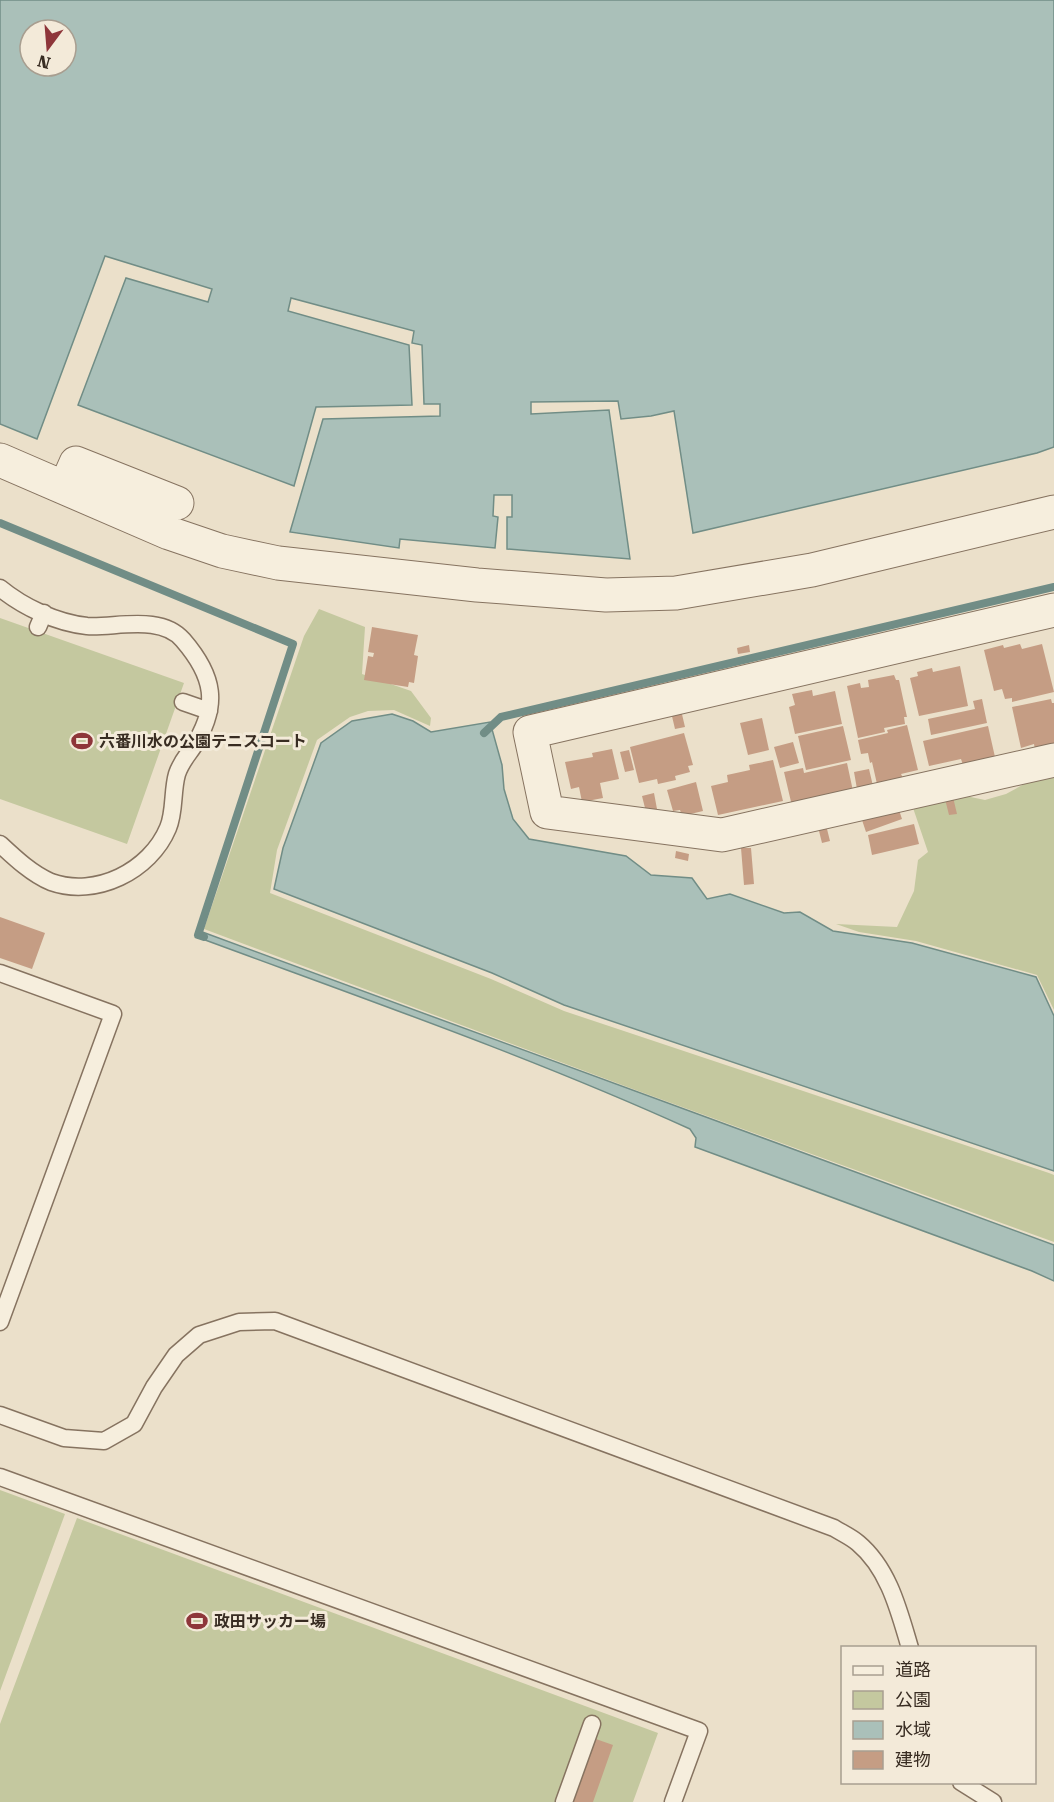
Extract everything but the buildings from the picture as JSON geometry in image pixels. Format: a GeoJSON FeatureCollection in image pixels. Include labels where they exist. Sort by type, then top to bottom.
{"type":"FeatureCollection","features":[{"type":"Feature","properties":{"kind":"street"},"geometry":{"type":"LineString","coordinates":[[0,460],[169,532],[222,551],[278,563],[477,585],[606,595],[676,593],[812,570],[1054,512]]}},
{"type":"Feature","properties":{"kind":"street"},"geometry":{"type":"LineString","coordinates":[[65,488],[76,463],[177,503]]}},
{"type":"Feature","properties":{"kind":"street"},"geometry":{"type":"LineString","coordinates":[[1054,610],[530,732],[547,812],[722,834],[1054,760]]}},
{"type":"Feature","properties":{"kind":"lane"},"geometry":{"type":"LineString","coordinates":[[0,588],[30,608],[41,620],[59,620],[85,626],[134,623],[162,627],[181,637],[196,658],[208,680],[212,698],[206,722],[181,762],[175,783],[169,826],[156,848],[138,865],[118,878],[93,886],[69,887],[49,881],[24,865],[0,844]]}},
{"type":"Feature","properties":{"kind":"lane"},"geometry":{"type":"LineString","coordinates":[[183,702],[209,711]]}},
{"type":"Feature","properties":{"kind":"lane"},"geometry":{"type":"LineString","coordinates":[[0,973],[113,1014],[0,1322]]}},
{"type":"Feature","properties":{"kind":"lane"},"geometry":{"type":"LineString","coordinates":[[0,1415],[64,1438],[104,1441],[134,1424],[154,1387],[176,1355],[199,1335],[239,1322],[274,1321],[834,1528],[859,1543],[879,1567],[893,1594],[910,1646]]}},
{"type":"Feature","properties":{"kind":"lane"},"geometry":{"type":"LineString","coordinates":[[0,1477],[699,1731],[673,1802]]}},
{"type":"Feature","properties":{"kind":"lane"},"geometry":{"type":"LineString","coordinates":[[564,1802],[592,1724]]}},
{"type":"Feature","properties":{"kind":"lane"},"geometry":{"type":"LineString","coordinates":[[964,1784],[993,1802]]}},
{"type":"Feature","properties":{"kind":"green space"},"geometry":{"type":"Polygon","coordinates":[[[319,609],[365,627],[362,674],[411,691],[431,718],[430,726],[394,710],[368,711],[350,717],[317,740],[277,850],[270,893],[491,979],[564,1011],[1054,1175],[1054,1242],[641,1092],[204,929],[304,636],[319,609]]]}},
{"type":"Feature","properties":{"kind":"green space","name":"六番川水の公園テニスコート"},"geometry":{"type":"Polygon","coordinates":[[[0,618],[184,683],[127,844],[0,799],[0,618]]]}},
{"type":"Feature","properties":{"kind":"green space"},"geometry":{"type":"Polygon","coordinates":[[[1054,768],[1054,1010],[1037,975],[916,941],[859,932],[836,924],[897,927],[914,891],[918,860],[928,852],[911,802],[966,796],[985,800],[1006,794],[1054,768]]]}},
{"type":"Feature","properties":{"kind":"green space"},"geometry":{"type":"Polygon","coordinates":[[[0,1490],[65,1514],[0,1691],[0,1490]]]}},
{"type":"Feature","properties":{"kind":"green space","name":"政田サッカー場"},"geometry":{"type":"Polygon","coordinates":[[[77,1518],[658,1733],[633,1802],[0,1802],[0,1724],[77,1518]]]}},
{"type":"Feature","properties":{"kind":"water"},"geometry":{"type":"Polygon","coordinates":[[[0,0],[1054,0],[1054,447],[1037,453],[693,533],[674,411],[621,419],[618,401],[531,402],[531,414],[609,410],[630,559],[507,549],[507,517],[512,517],[512,495],[494,495],[493,516],[498,517],[495,548],[400,539],[399,548],[290,532],[323,419],[440,416],[440,404],[424,404],[422,345],[412,343],[414,331],[291,298],[288,311],[409,345],[412,405],[316,407],[294,486],[78,405],[126,278],[208,302],[212,289],[105,256],[37,439],[0,424],[0,0]]]}},
{"type":"Feature","properties":{"kind":"water"},"geometry":{"type":"Polygon","coordinates":[[[392,714],[413,721],[431,732],[490,722],[502,765],[504,789],[513,819],[529,839],[626,856],[651,875],[692,878],[707,899],[730,894],[784,913],[800,912],[833,931],[912,943],[1036,977],[1054,1016],[1054,1171],[564,1005],[492,973],[274,889],[283,848],[321,743],[352,721],[392,714]]]}},
{"type":"Feature","properties":{"kind":"water"},"geometry":{"type":"Polygon","coordinates":[[[197,930],[1054,1245],[1054,1281],[695,1147],[696,1138],[690,1129],[629,1102],[445,1028],[197,937],[197,930]]]}},
{"type":"Feature","properties":{"kind":"waterway"},"geometry":{"type":"LineString","coordinates":[[0,523],[293,644],[198,935],[204,937]]}},
{"type":"Feature","properties":{"kind":"waterway"},"geometry":{"type":"LineString","coordinates":[[484,733],[501,717],[1054,587]]}},
{"type":"Feature","properties":{"kind":"place","name":"六番川水の公園テニスコート"},"geometry":{"type":"Point","coordinates":[82,741]}},
{"type":"Feature","properties":{"kind":"place","name":"政田サッカー場"},"geometry":{"type":"Point","coordinates":[197,1621]}}]}
